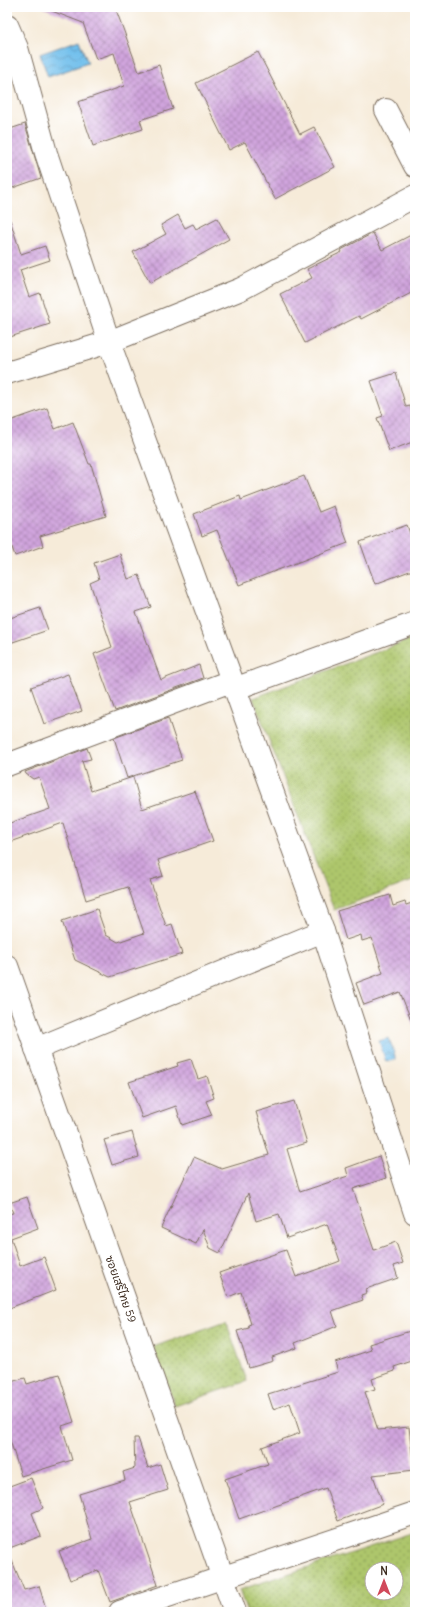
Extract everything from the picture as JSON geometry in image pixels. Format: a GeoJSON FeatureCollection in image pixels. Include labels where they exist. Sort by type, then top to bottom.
{"type":"FeatureCollection","features":[{"type":"Feature","properties":{"kind":"street"},"geometry":{"type":"LineString","coordinates":[[7,25],[17,48],[46,153],[109,342],[323,931],[415,1213]]}},
{"type":"Feature","properties":{"kind":"street"},"geometry":{"type":"LineString","coordinates":[[386,110],[415,166]]}},
{"type":"Feature","properties":{"kind":"street"},"geometry":{"type":"LineString","coordinates":[[7,373],[109,342],[241,288],[415,196]]}},
{"type":"Feature","properties":{"kind":"street"},"geometry":{"type":"LineString","coordinates":[[7,765],[233,685],[415,623]]}},
{"type":"Feature","properties":{"kind":"street"},"geometry":{"type":"LineString","coordinates":[[36,1049],[323,931]]}},
{"type":"Feature","properties":{"kind":"street","name":"ซอยเสรีไทย 59"},"geometry":{"type":"LineString","coordinates":[[7,966],[234,1612]]}},
{"type":"Feature","properties":{"kind":"street"},"geometry":{"type":"LineString","coordinates":[[120,1612],[415,1513]]}},
{"type":"Feature","properties":{"kind":"green space"},"geometry":{"type":"Polygon","coordinates":[[[415,638],[415,880],[334,910],[253,698],[415,638]]]}},
{"type":"Feature","properties":{"kind":"green space"},"geometry":{"type":"Polygon","coordinates":[[[226,1321],[247,1381],[175,1406],[153,1347],[226,1321]]]}},
{"type":"Feature","properties":{"kind":"green space"},"geometry":{"type":"Polygon","coordinates":[[[415,1532],[415,1612],[247,1612],[239,1590],[415,1532]]]}},
{"type":"Feature","properties":{"kind":"water"},"geometry":{"type":"Polygon","coordinates":[[[79,40],[88,63],[48,77],[40,54],[79,40]]]}},
{"type":"Feature","properties":{"kind":"water"},"geometry":{"type":"Polygon","coordinates":[[[389,1038],[396,1059],[386,1062],[379,1041],[389,1038]]]}},
{"type":"Feature","properties":{"kind":"building"},"geometry":{"type":"Polygon","coordinates":[[[44,7],[115,7],[139,72],[159,65],[173,109],[140,120],[143,129],[93,146],[78,102],[124,86],[114,53],[96,59],[83,23],[44,7]]]}},
{"type":"Feature","properties":{"kind":"building"},"geometry":{"type":"Polygon","coordinates":[[[258,52],[300,134],[314,127],[335,167],[275,199],[245,142],[229,150],[196,83],[258,52]]]}},
{"type":"Feature","properties":{"kind":"building"},"geometry":{"type":"Polygon","coordinates":[[[25,124],[41,178],[7,190],[7,130],[25,124]]]}},
{"type":"Feature","properties":{"kind":"building"},"geometry":{"type":"Polygon","coordinates":[[[178,215],[185,228],[193,224],[196,229],[217,218],[229,239],[150,283],[133,252],[166,234],[161,225],[178,215]]]}},
{"type":"Feature","properties":{"kind":"building"},"geometry":{"type":"Polygon","coordinates":[[[7,220],[10,220],[21,254],[45,246],[50,260],[20,270],[29,297],[40,293],[50,324],[7,338],[7,220]]]}},
{"type":"Feature","properties":{"kind":"building"},"geometry":{"type":"Polygon","coordinates":[[[373,233],[382,250],[411,235],[415,243],[415,291],[361,319],[359,316],[305,343],[280,294],[312,278],[307,269],[342,252],[341,250],[373,233]]]}},
{"type":"Feature","properties":{"kind":"building"},"geometry":{"type":"Polygon","coordinates":[[[396,373],[406,407],[410,406],[415,420],[415,441],[389,451],[377,418],[383,416],[371,381],[396,373]]]}},
{"type":"Feature","properties":{"kind":"building"},"geometry":{"type":"Polygon","coordinates":[[[47,408],[55,429],[73,422],[89,464],[91,464],[106,516],[40,536],[43,546],[15,556],[7,533],[7,422],[47,408]]]}},
{"type":"Feature","properties":{"kind":"building"},"geometry":{"type":"Polygon","coordinates":[[[304,476],[319,512],[334,506],[348,543],[239,585],[217,530],[202,536],[194,514],[240,496],[241,500],[304,476]]]}},
{"type":"Feature","properties":{"kind":"building"},"geometry":{"type":"Polygon","coordinates":[[[407,525],[415,548],[415,569],[375,584],[360,542],[407,525]]]}},
{"type":"Feature","properties":{"kind":"building"},"geometry":{"type":"Polygon","coordinates":[[[120,554],[128,579],[139,575],[151,607],[136,612],[161,680],[199,665],[203,678],[115,711],[94,654],[112,647],[90,583],[99,579],[94,563],[120,554]]]}},
{"type":"Feature","properties":{"kind":"building"},"geometry":{"type":"Polygon","coordinates":[[[40,608],[48,630],[7,644],[7,619],[40,608]]]}},
{"type":"Feature","properties":{"kind":"building"},"geometry":{"type":"Polygon","coordinates":[[[68,674],[82,711],[44,724],[31,687],[68,674]]]}},
{"type":"Feature","properties":{"kind":"building"},"geometry":{"type":"Polygon","coordinates":[[[168,718],[182,760],[127,778],[114,738],[168,718]]]}},
{"type":"Feature","properties":{"kind":"building"},"geometry":{"type":"Polygon","coordinates":[[[87,748],[91,759],[82,761],[91,791],[133,777],[142,809],[195,791],[213,841],[158,860],[163,876],[150,880],[166,926],[172,924],[182,954],[110,977],[75,960],[62,921],[97,909],[106,935],[118,942],[144,933],[128,887],[86,900],[63,823],[7,843],[7,824],[50,809],[39,777],[33,779],[25,772],[87,748]]]}},
{"type":"Feature","properties":{"kind":"building"},"geometry":{"type":"Polygon","coordinates":[[[390,895],[393,906],[405,902],[406,905],[415,902],[415,1027],[400,992],[364,1005],[356,983],[383,973],[372,938],[362,941],[361,935],[346,940],[337,911],[390,895]]]}},
{"type":"Feature","properties":{"kind":"building"},"geometry":{"type":"Polygon","coordinates":[[[191,1059],[198,1079],[207,1076],[214,1098],[206,1101],[212,1115],[182,1125],[176,1106],[142,1118],[129,1082],[178,1066],[177,1063],[191,1059]]]}},
{"type":"Feature","properties":{"kind":"building"},"geometry":{"type":"Polygon","coordinates":[[[294,1101],[307,1143],[287,1149],[300,1192],[348,1176],[346,1168],[379,1156],[386,1178],[353,1189],[374,1250],[396,1242],[403,1263],[394,1266],[398,1278],[366,1289],[367,1293],[361,1295],[363,1300],[332,1311],[337,1326],[295,1343],[297,1348],[272,1357],[273,1361],[249,1368],[237,1331],[249,1328],[248,1325],[251,1324],[241,1292],[228,1297],[219,1273],[286,1250],[296,1277],[340,1261],[327,1224],[287,1238],[279,1214],[256,1221],[248,1193],[220,1253],[210,1248],[203,1229],[196,1244],[161,1228],[194,1157],[222,1169],[269,1155],[256,1112],[294,1101]]]}},
{"type":"Feature","properties":{"kind":"building"},"geometry":{"type":"Polygon","coordinates":[[[132,1132],[139,1157],[112,1165],[104,1140],[132,1132]]]}},
{"type":"Feature","properties":{"kind":"building"},"geometry":{"type":"Polygon","coordinates":[[[27,1197],[38,1228],[11,1238],[20,1266],[44,1257],[56,1290],[7,1309],[7,1214],[13,1213],[9,1203],[27,1197]]]}},
{"type":"Feature","properties":{"kind":"building"},"geometry":{"type":"Polygon","coordinates":[[[410,1331],[415,1347],[415,1360],[394,1367],[395,1371],[372,1379],[375,1389],[365,1392],[378,1430],[409,1427],[414,1470],[373,1475],[383,1504],[338,1521],[326,1488],[239,1519],[225,1479],[268,1464],[262,1447],[300,1433],[290,1403],[273,1409],[268,1394],[338,1372],[335,1362],[371,1350],[369,1344],[410,1331]]]}},
{"type":"Feature","properties":{"kind":"building"},"geometry":{"type":"Polygon","coordinates":[[[59,1374],[74,1422],[62,1426],[72,1460],[21,1476],[7,1430],[7,1383],[25,1378],[27,1384],[59,1374]]]}},
{"type":"Feature","properties":{"kind":"building"},"geometry":{"type":"Polygon","coordinates":[[[134,1438],[138,1438],[148,1468],[160,1464],[168,1490],[130,1502],[158,1585],[110,1602],[98,1570],[70,1580],[59,1551],[92,1539],[79,1494],[125,1480],[123,1472],[135,1468],[134,1438]]]}},
{"type":"Feature","properties":{"kind":"building"},"geometry":{"type":"Polygon","coordinates":[[[31,1478],[43,1508],[32,1513],[41,1536],[7,1549],[7,1487],[31,1478]]]}},
{"type":"Feature","properties":{"kind":"building"},"geometry":{"type":"Polygon","coordinates":[[[8,1551],[24,1590],[39,1586],[47,1612],[7,1612],[8,1551]]]}}]}
